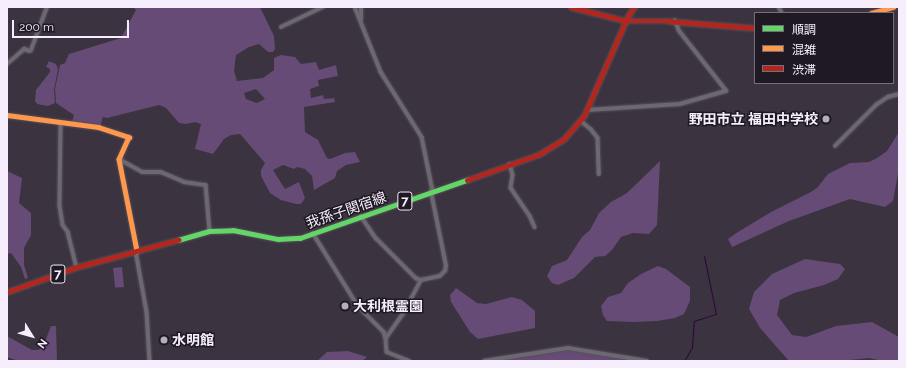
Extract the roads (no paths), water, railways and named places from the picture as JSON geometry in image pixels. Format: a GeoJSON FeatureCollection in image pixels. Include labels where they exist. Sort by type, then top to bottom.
{"type":"FeatureCollection","features":[{"type":"Feature","properties":{"kind":"main road"},"geometry":{"type":"LineString","coordinates":[[571,7],[626,20],[675,21],[754,28]]}},
{"type":"Feature","properties":{"kind":"main road","name":"我孫子関宿線"},"geometry":{"type":"LineString","coordinates":[[7,292],[19,289],[77,267],[210,231],[232,230],[284,240],[300,238],[552,148],[568,136],[581,121],[626,20],[634,7]]}},
{"type":"Feature","properties":{"kind":"main road"},"geometry":{"type":"LineString","coordinates":[[875,12],[894,7]]}},
{"type":"Feature","properties":{"kind":"main road"},"geometry":{"type":"LineString","coordinates":[[7,115],[103,128],[129,137],[119,159],[136,251]]}},
{"type":"Feature","properties":{"kind":"street"},"geometry":{"type":"LineString","coordinates":[[7,64],[24,49],[31,50],[47,7]]}},
{"type":"Feature","properties":{"kind":"street"},"geometry":{"type":"LineString","coordinates":[[281,27],[323,7]]}},
{"type":"Feature","properties":{"kind":"street"},"geometry":{"type":"LineString","coordinates":[[355,7],[381,72],[422,137],[445,271],[440,276],[421,280],[409,273],[376,238],[360,216]]}},
{"type":"Feature","properties":{"kind":"street"},"geometry":{"type":"LineString","coordinates":[[361,7],[361,21]]}},
{"type":"Feature","properties":{"kind":"street"},"geometry":{"type":"LineString","coordinates":[[587,110],[680,104],[726,91],[680,31],[675,21]]}},
{"type":"Feature","properties":{"kind":"street"},"geometry":{"type":"LineString","coordinates":[[835,146],[876,105],[888,97],[899,94]]}},
{"type":"Feature","properties":{"kind":"street"},"geometry":{"type":"LineString","coordinates":[[581,121],[592,128],[598,138],[599,174]]}},
{"type":"Feature","properties":{"kind":"street"},"geometry":{"type":"LineString","coordinates":[[61,123],[60,206],[63,224],[68,232],[77,267]]}},
{"type":"Feature","properties":{"kind":"street"},"geometry":{"type":"LineString","coordinates":[[119,159],[142,172],[161,172],[184,182],[206,185],[210,231]]}},
{"type":"Feature","properties":{"kind":"street"},"geometry":{"type":"LineString","coordinates":[[510,164],[513,175],[511,188],[530,216],[535,227]]}},
{"type":"Feature","properties":{"kind":"street"},"geometry":{"type":"LineString","coordinates":[[313,233],[358,306],[384,332],[387,352],[409,361]]}},
{"type":"Feature","properties":{"kind":"street"},"geometry":{"type":"LineString","coordinates":[[136,251],[147,312],[150,361]]}},
{"type":"Feature","properties":{"kind":"street"},"geometry":{"type":"LineString","coordinates":[[386,338],[404,312],[421,280]]}},
{"type":"Feature","properties":{"kind":"street"},"geometry":{"type":"LineString","coordinates":[[484,361],[568,348],[647,361]]}},
{"type":"Feature","properties":{"kind":"waterway"},"geometry":{"type":"LineString","coordinates":[[684,361],[692,347],[694,321],[716,314],[704,256]]}},
{"type":"Feature","properties":{"kind":"place","name":"野田市立 福田中学校"},"geometry":{"type":"Point","coordinates":[826,119]}},
{"type":"Feature","properties":{"kind":"place","name":"大利根霊園"},"geometry":{"type":"Point","coordinates":[345,306]}},
{"type":"Feature","properties":{"kind":"place","name":"水明館"},"geometry":{"type":"Point","coordinates":[164,340]}}]}
